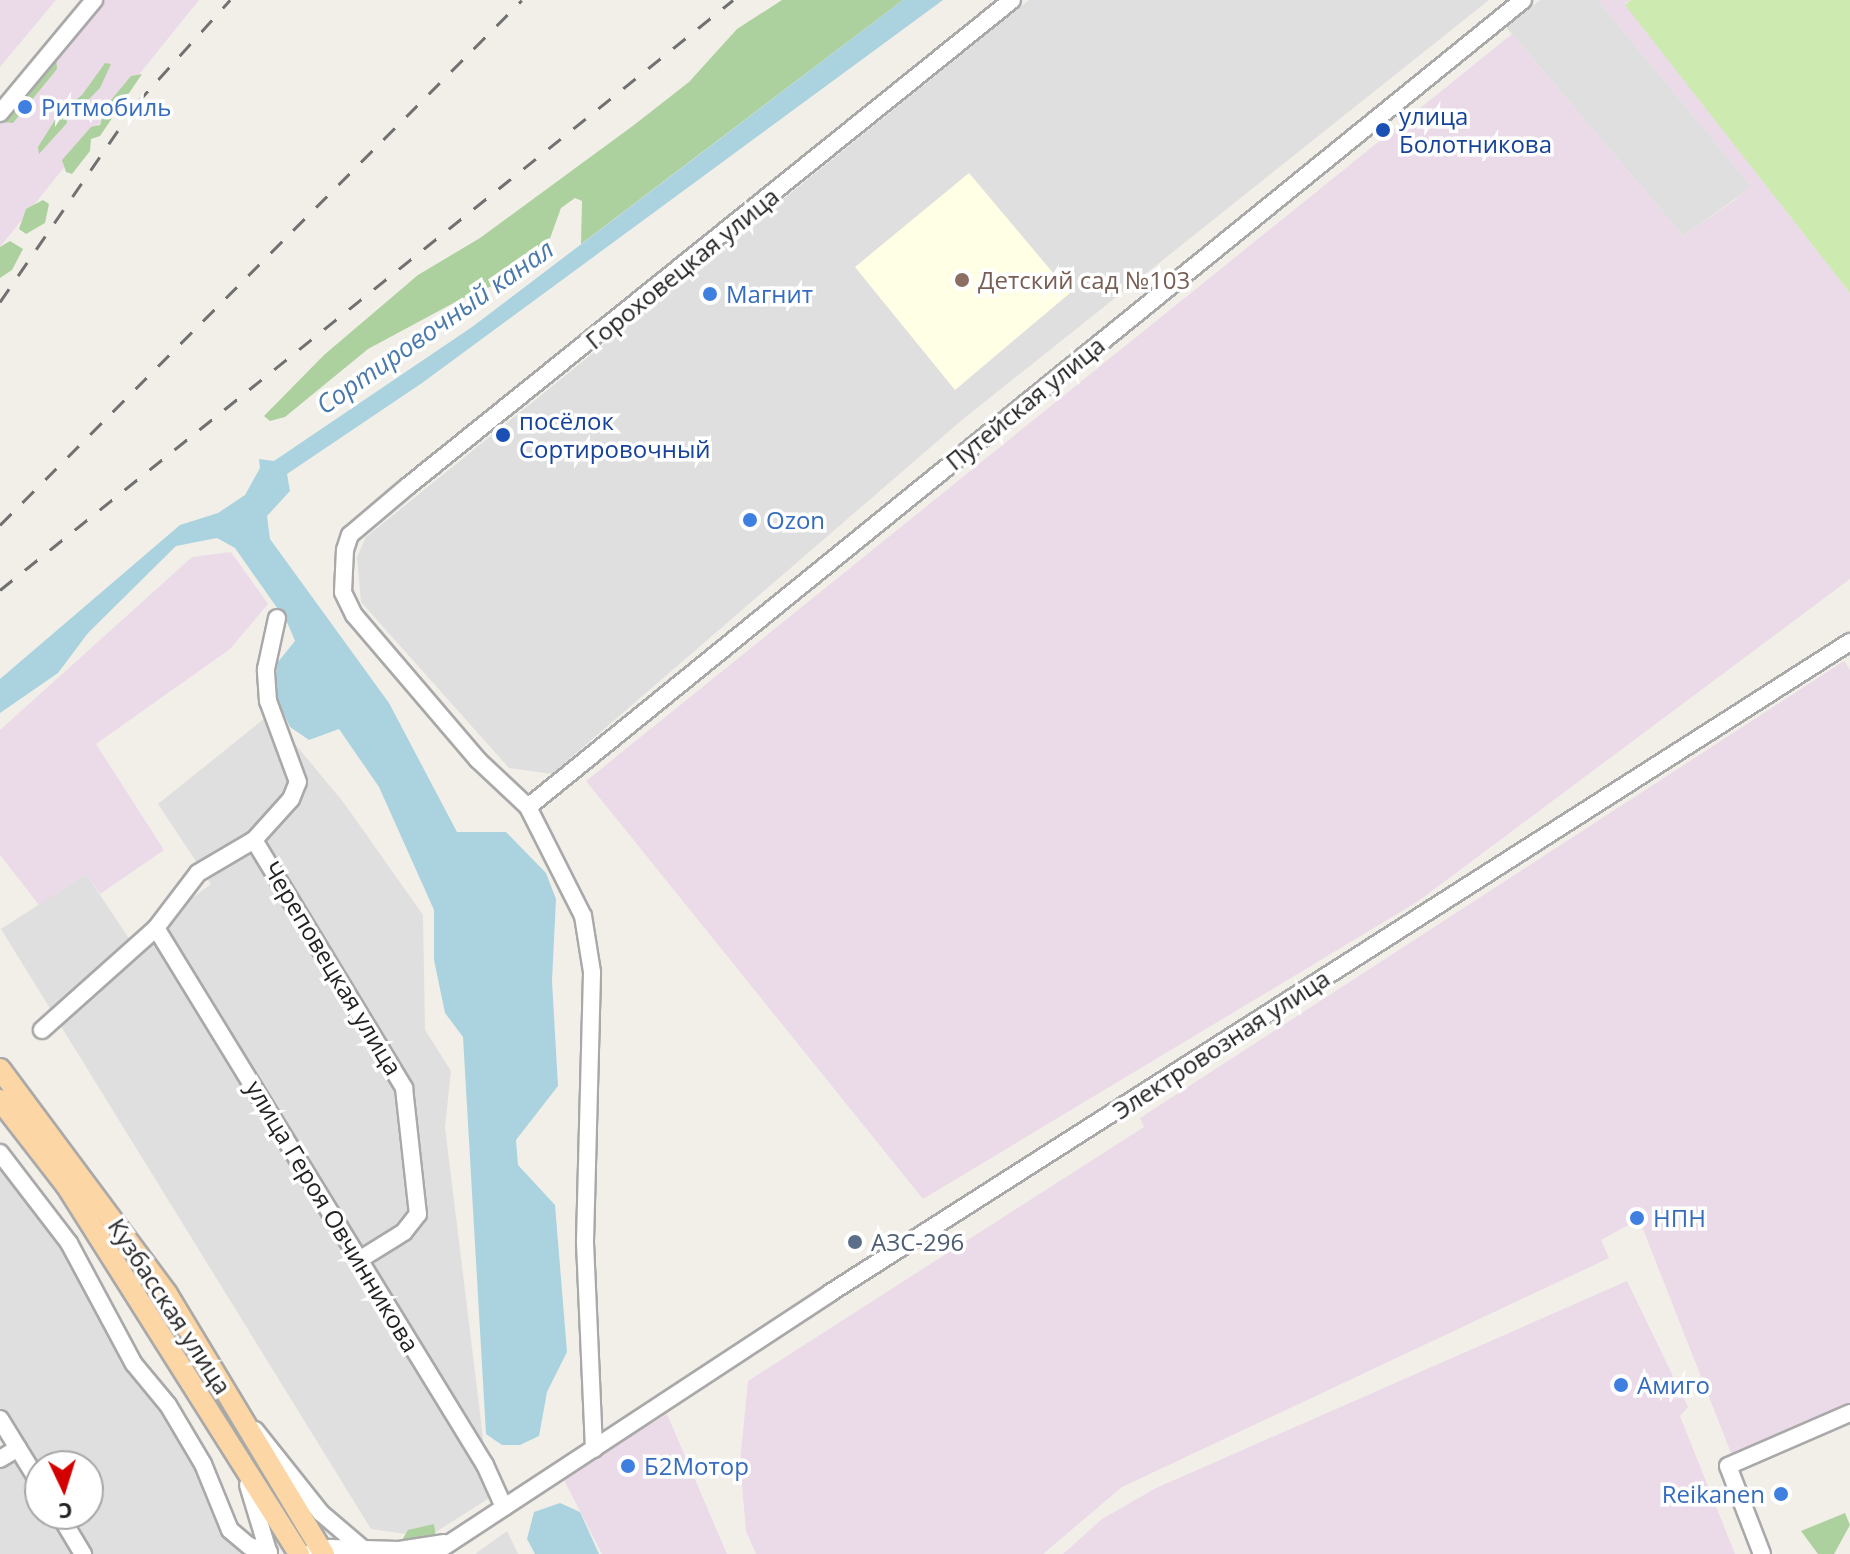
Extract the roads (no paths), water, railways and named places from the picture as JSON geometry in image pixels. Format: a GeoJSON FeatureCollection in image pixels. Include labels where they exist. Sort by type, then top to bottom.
{"type":"FeatureCollection","features":[{"type":"Feature","properties":{"kind":"main road","name":"Кузбасская улица"},"geometry":{"type":"LineString","coordinates":[[0,1069],[167,1294],[243,1418],[318,1552]]}},
{"type":"Feature","properties":{"kind":"main road","name":"Кузбасская улица"},"geometry":{"type":"LineString","coordinates":[[0,1100],[66,1185],[223,1428],[299,1554]]}},
{"type":"Feature","properties":{"kind":"street"},"geometry":{"type":"LineString","coordinates":[[0,113],[94,0]]}},
{"type":"Feature","properties":{"kind":"street","name":"Гороховецкая улица"},"geometry":{"type":"LineString","coordinates":[[528,807],[478,760],[354,615],[340,571],[350,535],[1012,0]]}},
{"type":"Feature","properties":{"kind":"street","name":"Путейская улица"},"geometry":{"type":"LineString","coordinates":[[528,807],[1523,0]]}},
{"type":"Feature","properties":{"kind":"street"},"geometry":{"type":"LineString","coordinates":[[42,1030],[156,928],[198,873],[254,840],[291,799],[298,782],[268,701],[266,669],[277,618]]}},
{"type":"Feature","properties":{"kind":"street","name":"Электровозная улица"},"geometry":{"type":"LineString","coordinates":[[439,1548],[1850,642]]}},
{"type":"Feature","properties":{"kind":"street"},"geometry":{"type":"LineString","coordinates":[[528,807],[576,895],[589,943],[585,1241],[594,1449]]}},
{"type":"Feature","properties":{"kind":"street","name":"Череповецкая улица"},"geometry":{"type":"LineString","coordinates":[[254,840],[404,1088],[418,1214],[404,1232],[359,1260]]}},
{"type":"Feature","properties":{"kind":"street","name":"улица Героя Овчинникова"},"geometry":{"type":"LineString","coordinates":[[156,928],[485,1465],[504,1507]]}},
{"type":"Feature","properties":{"kind":"street","name":"Кузбасская улица"},"geometry":{"type":"LineString","coordinates":[[0,1153],[69,1243],[134,1364],[168,1405],[203,1464],[230,1530],[249,1546],[269,1553]]}},
{"type":"Feature","properties":{"kind":"street"},"geometry":{"type":"LineString","coordinates":[[1762,1554],[1728,1466],[1850,1413]]}},
{"type":"Feature","properties":{"kind":"street"},"geometry":{"type":"LineString","coordinates":[[243,1418],[321,1513],[367,1551]]}},
{"type":"Feature","properties":{"kind":"street"},"geometry":{"type":"LineString","coordinates":[[0,1419],[24,1458]]}},
{"type":"Feature","properties":{"kind":"street"},"geometry":{"type":"LineString","coordinates":[[223,1428],[252,1493],[269,1553]]}},
{"type":"Feature","properties":{"kind":"street"},"geometry":{"type":"LineString","coordinates":[[0,1459],[18,1448]]}},
{"type":"Feature","properties":{"kind":"street"},"geometry":{"type":"LineString","coordinates":[[69,1530],[83,1554]]}},
{"type":"Feature","properties":{"kind":"street"},"geometry":{"type":"LineString","coordinates":[[318,1552],[439,1548]]}},
{"type":"Feature","properties":{"kind":"water"},"geometry":{"type":"Polygon","coordinates":[[[903,0],[943,0],[422,383],[287,474],[290,491],[267,516],[270,539],[389,703],[457,832],[506,832],[546,873],[556,899],[552,981],[558,1086],[516,1140],[518,1165],[555,1205],[567,1352],[547,1392],[539,1436],[520,1445],[502,1445],[486,1434],[463,1037],[445,1013],[434,960],[434,910],[379,787],[339,729],[309,740],[290,727],[273,690],[278,662],[295,641],[287,622],[235,548],[217,538],[176,546],[88,633],[58,673],[0,713],[0,679],[180,525],[218,513],[245,495],[260,468],[259,459],[274,461],[472,327],[903,0]]]}},
{"type":"Feature","properties":{"kind":"water"},"geometry":{"type":"Polygon","coordinates":[[[560,1503],[580,1512],[599,1554],[535,1554],[527,1539],[534,1512],[560,1503]]]}},
{"type":"Feature","properties":{"kind":"railway"},"geometry":{"type":"LineString","coordinates":[[0,302],[137,103],[230,0]]}},
{"type":"Feature","properties":{"kind":"railway"},"geometry":{"type":"LineString","coordinates":[[0,525],[522,0]]}},
{"type":"Feature","properties":{"kind":"railway"},"geometry":{"type":"LineString","coordinates":[[0,590],[733,0]]}},
{"type":"Feature","properties":{"kind":"place","name":"Ритмобиль"},"geometry":{"type":"Point","coordinates":[25,107]}},
{"type":"Feature","properties":{"kind":"place","name":"улица Болотникова"},"geometry":{"type":"Point","coordinates":[1383,130]}},
{"type":"Feature","properties":{"kind":"place","name":"Детский сад №103"},"geometry":{"type":"Point","coordinates":[962,280]}},
{"type":"Feature","properties":{"kind":"place","name":"Магнит"},"geometry":{"type":"Point","coordinates":[710,294]}},
{"type":"Feature","properties":{"kind":"place","name":"посёлок Сортировочный"},"geometry":{"type":"Point","coordinates":[503,435]}},
{"type":"Feature","properties":{"kind":"place","name":"Ozon"},"geometry":{"type":"Point","coordinates":[750,520]}},
{"type":"Feature","properties":{"kind":"place","name":"НПН"},"geometry":{"type":"Point","coordinates":[1637,1218]}},
{"type":"Feature","properties":{"kind":"place","name":"АЗС-296"},"geometry":{"type":"Point","coordinates":[855,1242]}},
{"type":"Feature","properties":{"kind":"place","name":"Амиго"},"geometry":{"type":"Point","coordinates":[1621,1385]}},
{"type":"Feature","properties":{"kind":"place","name":"Б2Мотор"},"geometry":{"type":"Point","coordinates":[628,1466]}},
{"type":"Feature","properties":{"kind":"place","name":"Reikanen"},"geometry":{"type":"Point","coordinates":[1781,1494]}},
{"type":"Feature","properties":{"kind":"water label","name":"Сортировочный канал"},"geometry":{"type":"Point","coordinates":[435,327]}}]}
